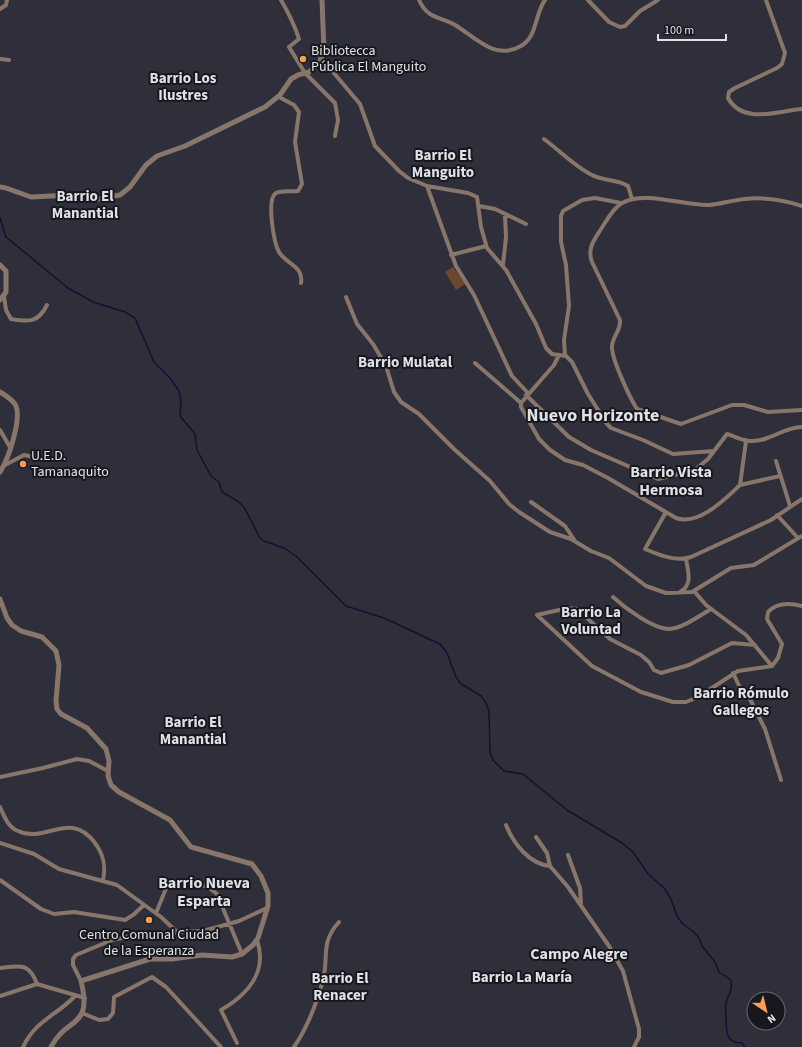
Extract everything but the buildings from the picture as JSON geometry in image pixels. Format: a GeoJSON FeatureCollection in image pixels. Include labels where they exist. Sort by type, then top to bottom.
{"type":"FeatureCollection","features":[{"type":"Feature","properties":{"kind":"street"},"geometry":{"type":"LineString","coordinates":[[0,10],[6,5],[7,0]]}},
{"type":"Feature","properties":{"kind":"street"},"geometry":{"type":"LineString","coordinates":[[281,0],[295,26],[299,39],[289,47],[306,73],[337,107],[338,120],[335,136]]}},
{"type":"Feature","properties":{"kind":"street"},"geometry":{"type":"LineString","coordinates":[[0,188],[6,188],[31,197],[71,195],[98,199],[114,197],[130,187],[146,165],[157,156],[185,146],[244,119],[279,97],[291,79],[313,69],[322,59],[324,51],[322,0]]}},
{"type":"Feature","properties":{"kind":"street"},"geometry":{"type":"LineString","coordinates":[[419,0],[428,14],[454,24],[481,44],[502,51],[508,51],[526,43],[532,35],[539,10],[545,0]]}},
{"type":"Feature","properties":{"kind":"street"},"geometry":{"type":"LineString","coordinates":[[588,0],[609,22],[620,27],[625,26],[640,11],[658,0]]}},
{"type":"Feature","properties":{"kind":"street"},"geometry":{"type":"LineString","coordinates":[[766,0],[785,53],[784,59],[777,68],[734,88],[729,92],[728,98],[732,106],[745,114],[802,109]]}},
{"type":"Feature","properties":{"kind":"street"},"geometry":{"type":"LineString","coordinates":[[0,59],[9,60]]}},
{"type":"Feature","properties":{"kind":"street"},"geometry":{"type":"LineString","coordinates":[[322,59],[360,104],[365,115],[372,140],[381,153],[408,178],[427,186],[472,194],[477,197],[481,227],[486,246],[503,265],[536,324],[543,345],[549,351],[565,356],[572,362],[588,394],[603,419],[611,428],[643,440],[672,454],[714,451]]}},
{"type":"Feature","properties":{"kind":"street"},"geometry":{"type":"LineString","coordinates":[[279,97],[294,105],[299,112],[295,131],[295,142],[302,184],[298,191],[277,192],[273,196],[272,222],[278,250],[283,257],[301,273],[301,282]]}},
{"type":"Feature","properties":{"kind":"street"},"geometry":{"type":"LineString","coordinates":[[544,139],[588,173],[599,178],[620,182],[628,186],[632,199]]}},
{"type":"Feature","properties":{"kind":"street"},"geometry":{"type":"LineString","coordinates":[[427,186],[451,255],[459,272],[474,295],[512,376],[568,437],[591,450],[654,479],[661,480],[689,473],[701,466],[727,434],[746,441],[755,441],[802,427]]}},
{"type":"Feature","properties":{"kind":"street"},"geometry":{"type":"LineString","coordinates":[[565,356],[564,340],[569,309],[566,265],[560,242],[561,216],[563,211],[582,200],[594,198],[621,203],[632,199],[646,198],[708,205],[747,199],[774,199],[802,206]]}},
{"type":"Feature","properties":{"kind":"street"},"geometry":{"type":"LineString","coordinates":[[621,203],[607,220],[593,242],[590,252],[592,262],[620,320],[620,326],[612,344],[614,358],[637,409],[681,424],[732,405],[744,405],[768,412],[802,410]]}},
{"type":"Feature","properties":{"kind":"street"},"geometry":{"type":"LineString","coordinates":[[479,206],[495,209],[506,216],[526,224]]}},
{"type":"Feature","properties":{"kind":"street"},"geometry":{"type":"LineString","coordinates":[[503,265],[506,237],[506,216]]}},
{"type":"Feature","properties":{"kind":"street"},"geometry":{"type":"LineString","coordinates":[[451,255],[486,246]]}},
{"type":"Feature","properties":{"kind":"street"},"geometry":{"type":"LineString","coordinates":[[0,265],[6,271],[2,298],[11,319],[34,320],[39,317],[47,305]]}},
{"type":"Feature","properties":{"kind":"street"},"geometry":{"type":"LineString","coordinates":[[346,297],[357,324],[370,339],[386,366],[398,399],[419,414],[454,449],[490,481],[509,504],[519,512],[550,532],[609,558],[646,586],[656,591],[678,594],[694,591],[731,568],[754,565],[800,537],[777,515]]}},
{"type":"Feature","properties":{"kind":"street"},"geometry":{"type":"LineString","coordinates":[[521,403],[527,394],[554,365],[559,355]]}},
{"type":"Feature","properties":{"kind":"street"},"geometry":{"type":"LineString","coordinates":[[475,363],[521,403],[521,407],[539,439],[550,450],[565,460],[584,464],[681,520],[698,516],[717,504],[740,485],[780,476]]}},
{"type":"Feature","properties":{"kind":"street"},"geometry":{"type":"LineString","coordinates":[[0,392],[16,406],[11,449],[5,465],[0,472]]}},
{"type":"Feature","properties":{"kind":"street"},"geometry":{"type":"LineString","coordinates":[[0,430],[11,449]]}},
{"type":"Feature","properties":{"kind":"street"},"geometry":{"type":"LineString","coordinates":[[740,485],[746,441]]}},
{"type":"Feature","properties":{"kind":"street"},"geometry":{"type":"LineString","coordinates":[[5,465],[24,455],[43,459]]}},
{"type":"Feature","properties":{"kind":"street"},"geometry":{"type":"LineString","coordinates":[[776,461],[790,506]]}},
{"type":"Feature","properties":{"kind":"street"},"geometry":{"type":"LineString","coordinates":[[666,512],[645,549],[669,557],[686,559],[771,520],[802,499]]}},
{"type":"Feature","properties":{"kind":"street"},"geometry":{"type":"LineString","coordinates":[[531,502],[565,526],[575,542]]}},
{"type":"Feature","properties":{"kind":"street"},"geometry":{"type":"LineString","coordinates":[[678,594],[684,590],[689,583],[686,559]]}},
{"type":"Feature","properties":{"kind":"street"},"geometry":{"type":"LineString","coordinates":[[694,591],[711,609],[739,629],[755,644],[772,666]]}},
{"type":"Feature","properties":{"kind":"street"},"geometry":{"type":"LineString","coordinates":[[613,597],[634,614],[665,629],[681,626],[711,609]]}},
{"type":"Feature","properties":{"kind":"street"},"geometry":{"type":"LineString","coordinates":[[0,599],[7,618],[12,625],[21,631],[42,637],[53,646],[58,657],[59,665],[56,701],[57,709],[61,714],[87,728],[96,736],[108,753],[109,781],[114,787],[174,824],[191,847],[214,852],[254,865],[265,884],[268,899],[267,908],[257,940],[242,954],[232,957],[202,955],[172,959],[150,959],[81,981]]}},
{"type":"Feature","properties":{"kind":"street"},"geometry":{"type":"LineString","coordinates":[[755,644],[732,643],[689,665],[661,673],[654,670],[649,662],[641,655],[610,639],[574,608],[553,610],[537,615],[588,664],[641,692],[673,702],[691,700],[715,686],[733,673],[744,669],[772,666],[778,658],[782,644],[767,619],[768,612],[784,603],[802,606]]}},
{"type":"Feature","properties":{"kind":"street"},"geometry":{"type":"LineString","coordinates":[[733,673],[743,694],[746,693],[762,721],[781,780]]}},
{"type":"Feature","properties":{"kind":"street"},"geometry":{"type":"LineString","coordinates":[[0,777],[77,759],[90,761],[108,771]]}},
{"type":"Feature","properties":{"kind":"street"},"geometry":{"type":"LineString","coordinates":[[0,807],[8,823],[18,832],[43,832],[68,826],[74,827],[87,834],[98,847],[103,858],[105,869],[103,880]]}},
{"type":"Feature","properties":{"kind":"street"},"geometry":{"type":"LineString","coordinates":[[506,825],[511,837],[519,848],[535,860],[550,866],[568,887],[609,946],[623,971],[639,1028],[639,1037],[634,1047]]}},
{"type":"Feature","properties":{"kind":"street"},"geometry":{"type":"LineString","coordinates":[[536,837],[547,853],[550,866]]}},
{"type":"Feature","properties":{"kind":"street"},"geometry":{"type":"LineString","coordinates":[[0,843],[34,854],[59,869],[117,885],[156,913],[176,931]]}},
{"type":"Feature","properties":{"kind":"street"},"geometry":{"type":"LineString","coordinates":[[568,855],[580,888],[581,904]]}},
{"type":"Feature","properties":{"kind":"street"},"geometry":{"type":"LineString","coordinates":[[0,880],[41,909],[54,914],[74,912],[125,920],[144,905]]}},
{"type":"Feature","properties":{"kind":"street"},"geometry":{"type":"LineString","coordinates":[[156,913],[169,884],[173,881],[186,880],[208,887],[215,892],[242,954]]}},
{"type":"Feature","properties":{"kind":"street"},"geometry":{"type":"LineString","coordinates":[[51,1047],[61,1035],[77,1022],[82,1013],[85,998],[81,981],[72,961],[76,955],[112,940],[153,932],[176,931],[189,933],[229,924],[251,917],[267,908]]}},
{"type":"Feature","properties":{"kind":"street"},"geometry":{"type":"LineString","coordinates":[[294,1047],[306,1026],[322,981],[328,936],[339,922]]}},
{"type":"Feature","properties":{"kind":"street"},"geometry":{"type":"LineString","coordinates":[[237,1043],[222,1010],[237,1000],[254,983],[260,955],[257,940]]}},
{"type":"Feature","properties":{"kind":"street"},"geometry":{"type":"LineString","coordinates":[[0,968],[22,966],[27,968],[34,975],[37,984]]}},
{"type":"Feature","properties":{"kind":"street"},"geometry":{"type":"LineString","coordinates":[[82,1013],[99,1020],[108,1019],[113,1012],[114,998],[152,977],[166,987],[221,1047]]}},
{"type":"Feature","properties":{"kind":"street"},"geometry":{"type":"LineString","coordinates":[[0,996],[37,984],[85,998]]}},
{"type":"Feature","properties":{"kind":"street"},"geometry":{"type":"LineString","coordinates":[[23,1047],[42,1021],[63,1009],[75,996]]}},
{"type":"Feature","properties":{"kind":"shaded area"},"geometry":{"type":"Polygon","coordinates":[[[453,267],[465,284],[456,290],[445,272],[453,267]]]}},
{"type":"Feature","properties":{"kind":"waterway"},"geometry":{"type":"LineString","coordinates":[[0,218],[6,237],[68,288],[93,302],[125,312],[135,318],[154,362],[170,378],[179,391],[181,402],[180,416],[195,434],[197,450],[211,476],[219,482],[222,492],[239,502],[244,507],[260,538],[264,541],[284,548],[296,556],[346,606],[384,618],[440,644],[447,653],[456,677],[460,683],[481,696],[486,703],[489,711],[490,753],[493,760],[504,771],[523,774],[567,810],[622,843],[633,852],[648,874],[664,888],[671,899],[677,916],[683,924],[694,932],[699,938],[702,946],[715,962],[719,972],[731,980],[731,990],[726,1005],[727,1032],[732,1041],[742,1043],[745,1047]]}},
{"type":"Feature","properties":{"kind":"place","name":"Bibliotecca Pública El Manguito"},"geometry":{"type":"Point","coordinates":[303,59]}},
{"type":"Feature","properties":{"kind":"place","name":"U.E.D. Tamanaquito"},"geometry":{"type":"Point","coordinates":[23,464]}},
{"type":"Feature","properties":{"kind":"place","name":"Centro Comunal Ciudad de la Esperanza"},"geometry":{"type":"Point","coordinates":[149,920]}},
{"type":"Feature","properties":{"kind":"district","name":"Barrio Los Ilustres"},"geometry":{"type":"Point","coordinates":[183,86]}},
{"type":"Feature","properties":{"kind":"district","name":"Barrio El Manguito"},"geometry":{"type":"Point","coordinates":[443,164]}},
{"type":"Feature","properties":{"kind":"district","name":"Barrio El Manantial"},"geometry":{"type":"Point","coordinates":[85,204]}},
{"type":"Feature","properties":{"kind":"district","name":"Barrio Mulatal"},"geometry":{"type":"Point","coordinates":[405,362]}},
{"type":"Feature","properties":{"kind":"district","name":"Nuevo Horizonte"},"geometry":{"type":"Point","coordinates":[593,415]}},
{"type":"Feature","properties":{"kind":"district","name":"Barrio Vista Hermosa"},"geometry":{"type":"Point","coordinates":[671,481]}},
{"type":"Feature","properties":{"kind":"district","name":"Barrio La Voluntad"},"geometry":{"type":"Point","coordinates":[591,620]}},
{"type":"Feature","properties":{"kind":"district","name":"Barrio Rómulo Gallegos"},"geometry":{"type":"Point","coordinates":[741,702]}},
{"type":"Feature","properties":{"kind":"district","name":"Barrio El Manantial"},"geometry":{"type":"Point","coordinates":[193,730]}},
{"type":"Feature","properties":{"kind":"district","name":"Barrio Nueva Esparta"},"geometry":{"type":"Point","coordinates":[204,892]}},
{"type":"Feature","properties":{"kind":"district","name":"Campo Alegre"},"geometry":{"type":"Point","coordinates":[579,954]}},
{"type":"Feature","properties":{"kind":"district","name":"Barrio La María"},"geometry":{"type":"Point","coordinates":[522,977]}},
{"type":"Feature","properties":{"kind":"district","name":"Barrio El Renacer"},"geometry":{"type":"Point","coordinates":[340,986]}}]}
